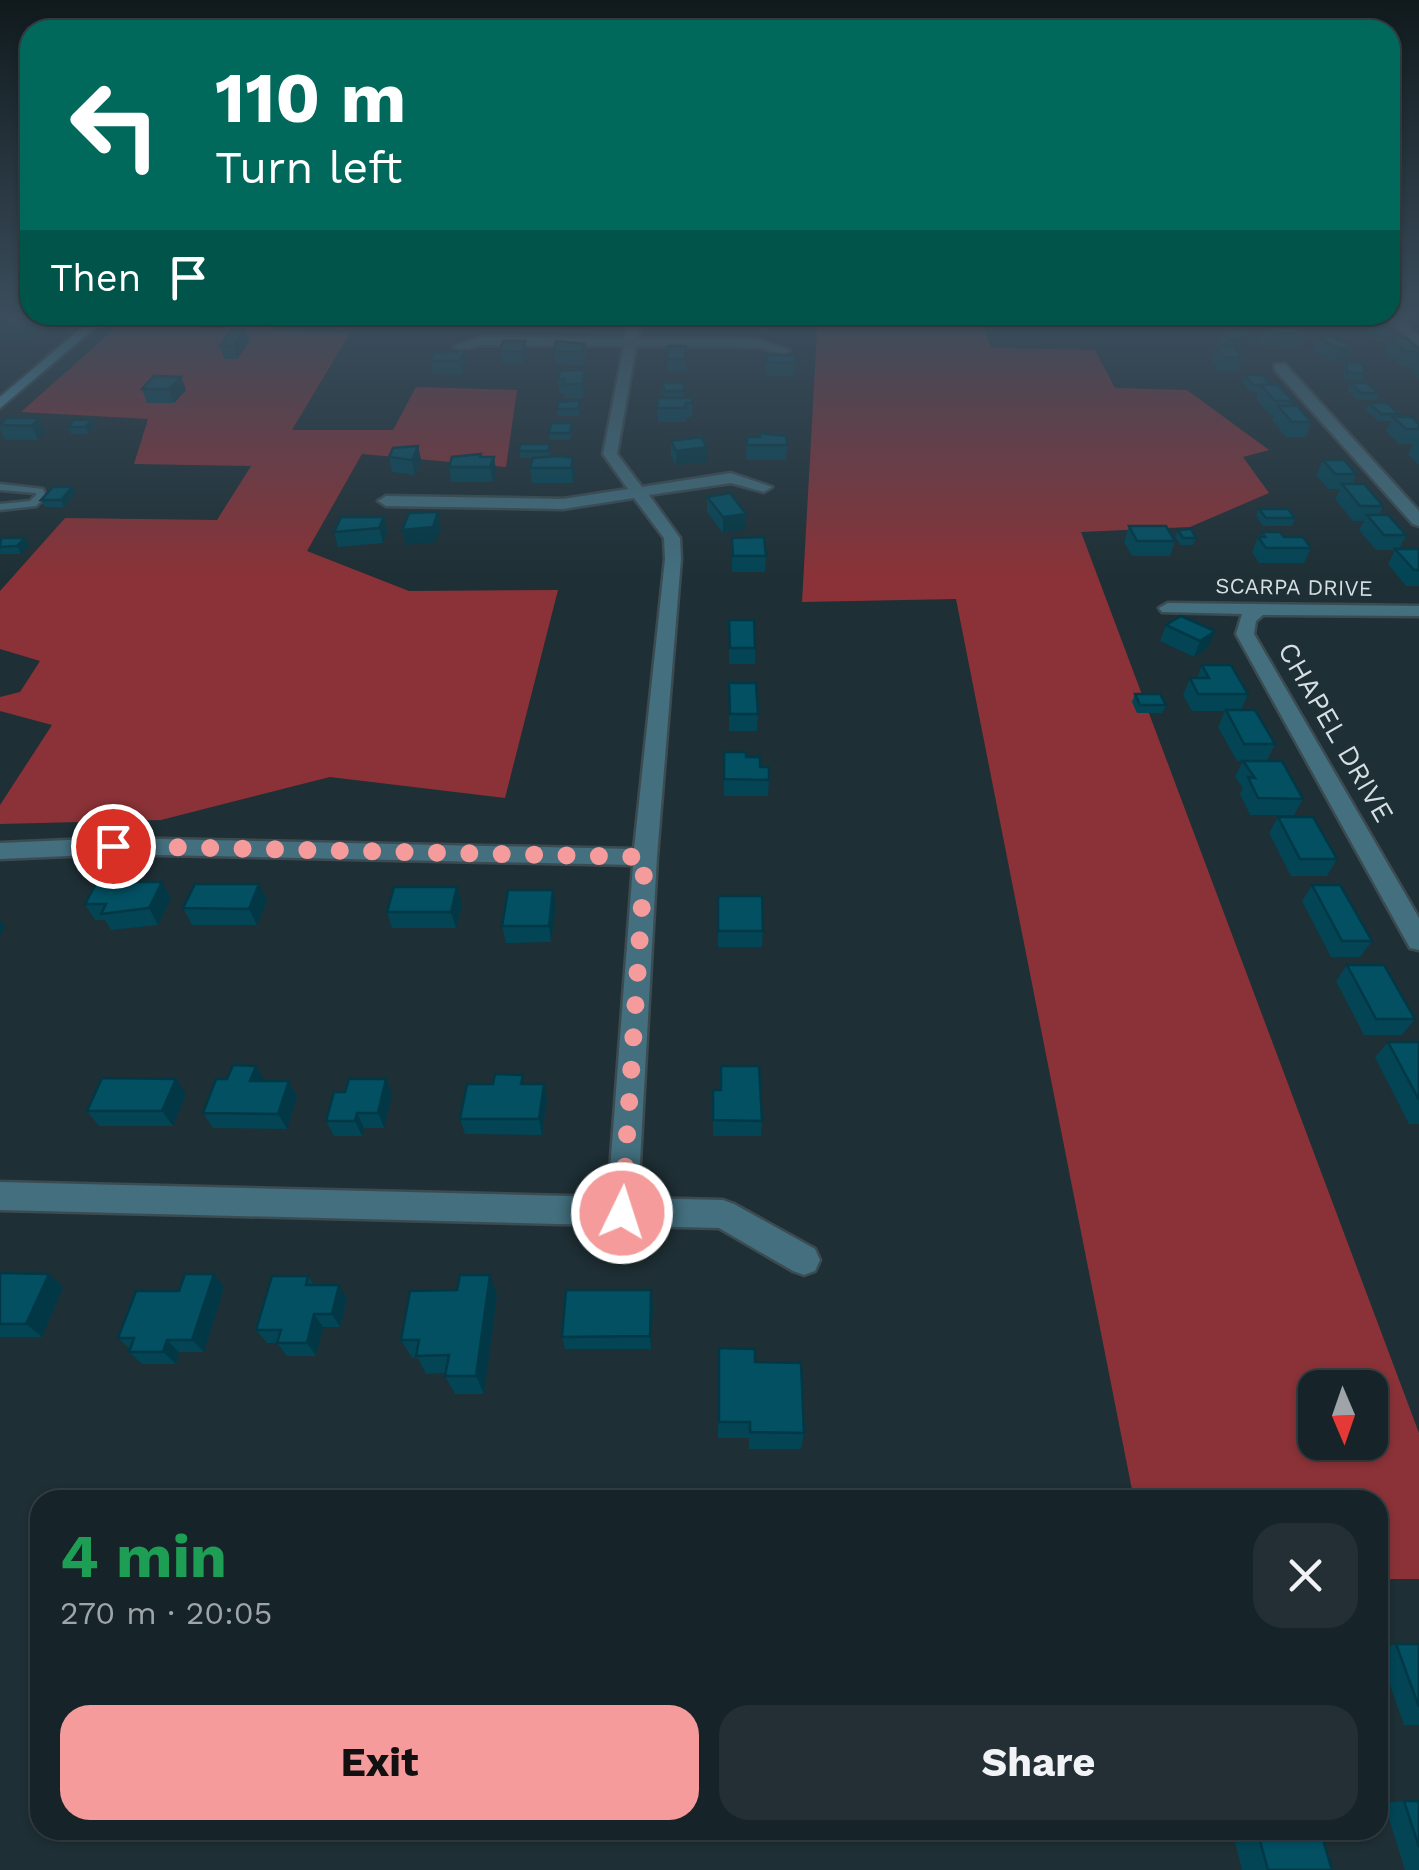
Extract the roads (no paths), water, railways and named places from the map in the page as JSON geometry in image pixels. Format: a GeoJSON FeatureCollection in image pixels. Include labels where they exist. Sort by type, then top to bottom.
{"type":"FeatureCollection","features":[{"type":"Feature","properties":{"kind":"street"},"geometry":{"type":"LineString","coordinates":[[620,401],[610,454],[672,538],[673,559],[645,857],[622,1213]]}},
{"type":"Feature","properties":{"kind":"street"},"geometry":{"type":"LineString","coordinates":[[1312,401],[1419,521]]}},
{"type":"Feature","properties":{"kind":"street"},"geometry":{"type":"LineString","coordinates":[[386,501],[563,504],[731,478],[764,487]]}},
{"type":"Feature","properties":{"kind":"street","name":"SCARPA DRIVE"},"geometry":{"type":"LineString","coordinates":[[1168,608],[1419,611]]}},
{"type":"Feature","properties":{"kind":"street","name":"CHAPEL DRIVE"},"geometry":{"type":"LineString","coordinates":[[1258,609],[1247,620],[1245,634],[1419,941]]}},
{"type":"Feature","properties":{"kind":"street"},"geometry":{"type":"LineString","coordinates":[[0,852],[113,846],[645,857]]}},
{"type":"Feature","properties":{"kind":"street"},"geometry":{"type":"LineString","coordinates":[[0,1196],[723,1214],[804,1260]]}},
{"type":"Feature","properties":{"kind":"lane"},"geometry":{"type":"LineString","coordinates":[[0,487],[30,488],[40,491],[41,496],[33,504],[0,507]]}}]}
